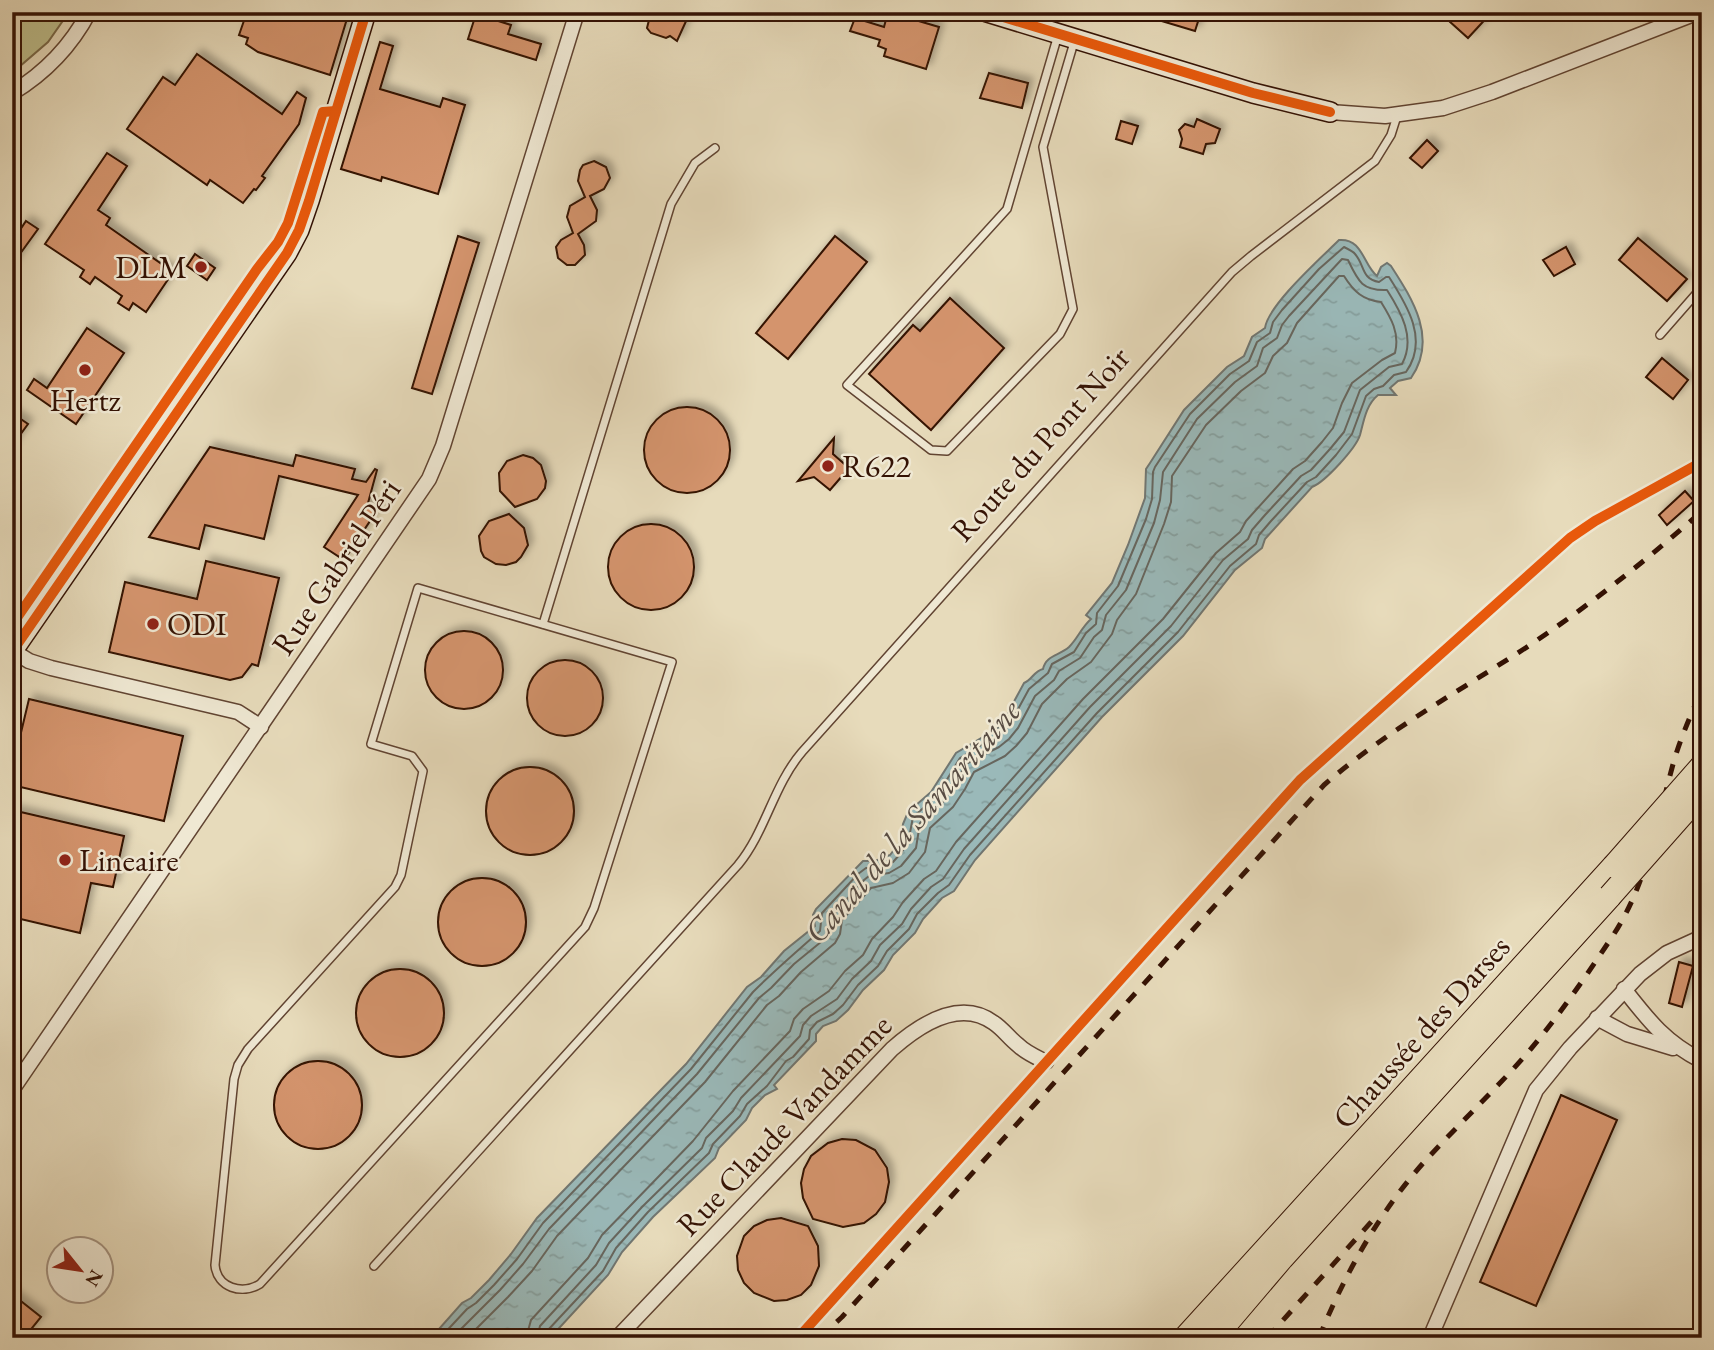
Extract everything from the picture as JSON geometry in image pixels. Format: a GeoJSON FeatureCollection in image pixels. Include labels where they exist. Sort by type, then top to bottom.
{"type":"FeatureCollection","features":[{"type":"Feature","properties":{"kind":"main road","name":"Chaussée des Darses"},"geometry":{"type":"LineString","coordinates":[[1185,1338],[1702,766]]}},
{"type":"Feature","properties":{"kind":"main road","name":"Chaussée des Darses"},"geometry":{"type":"LineString","coordinates":[[1214,1338],[1702,792]]}},
{"type":"Feature","properties":{"kind":"street"},"geometry":{"type":"LineString","coordinates":[[12,93],[53,61],[77,32],[89,12]]}},
{"type":"Feature","properties":{"kind":"street"},"geometry":{"type":"LineString","coordinates":[[261,727],[238,712],[42,666],[13,652],[288,253],[309,201],[366,12]]}},
{"type":"Feature","properties":{"kind":"street","name":"Rue Gabriel Péri"},"geometry":{"type":"LineString","coordinates":[[12,1090],[416,499],[437,463],[577,12]]}},
{"type":"Feature","properties":{"kind":"street"},"geometry":{"type":"LineString","coordinates":[[987,12],[1268,97],[1330,112],[1362,116],[1397,116],[1443,108],[1469,100],[1658,19],[1699,12]]}},
{"type":"Feature","properties":{"kind":"street"},"geometry":{"type":"LineString","coordinates":[[1430,1338],[1531,1099],[1550,1071],[1624,989],[1657,959],[1678,946],[1702,937]]}},
{"type":"Feature","properties":{"kind":"street"},"geometry":{"type":"LineString","coordinates":[[1624,989],[1655,1028],[1679,1049]]}},
{"type":"Feature","properties":{"kind":"street","name":"Rue Claude Vandamme"},"geometry":{"type":"LineString","coordinates":[[617,1338],[892,1049],[913,1032],[944,1016],[975,1014],[997,1024],[1023,1050],[1046,1062]]}},
{"type":"Feature","properties":{"kind":"street"},"geometry":{"type":"LineString","coordinates":[[1597,1018],[1627,1034],[1679,1049],[1702,1061]]}},
{"type":"Feature","properties":{"kind":"lane"},"geometry":{"type":"LineString","coordinates":[[1067,36],[1043,147],[1073,309],[1060,334],[947,451],[930,450],[847,384],[1007,209],[1067,36]]}},
{"type":"Feature","properties":{"kind":"lane","name":"Route du Pont Noir"},"geometry":{"type":"LineString","coordinates":[[374,1266],[738,865],[756,839],[780,785],[802,752],[1232,272],[1375,161],[1391,135],[1397,116]]}},
{"type":"Feature","properties":{"kind":"lane"},"geometry":{"type":"LineString","coordinates":[[543,624],[671,204],[695,163],[715,148]]}},
{"type":"Feature","properties":{"kind":"lane"},"geometry":{"type":"LineString","coordinates":[[1660,335],[1702,287]]}},
{"type":"Feature","properties":{"kind":"lane"},"geometry":{"type":"LineString","coordinates":[[799,1338],[1321,759],[1570,538],[1595,521],[1702,462]]}},
{"type":"Feature","properties":{"kind":"lane"},"geometry":{"type":"LineString","coordinates":[[418,588],[543,624],[672,662],[588,921],[264,1279],[250,1289],[234,1289],[219,1278],[215,1265],[234,1079],[238,1065],[248,1049],[395,887],[401,875],[422,771],[412,756],[371,744],[418,588]]}},
{"type":"Feature","properties":{"kind":"green space"},"geometry":{"type":"Polygon","coordinates":[[[12,12],[69,12],[48,42],[12,73],[12,12]]]}},
{"type":"Feature","properties":{"kind":"water","name":"Canal de la Samaritaine"},"geometry":{"type":"Polygon","coordinates":[[[1339,240],[1353,243],[1377,276],[1381,267],[1387,263],[1391,266],[1407,292],[1422,334],[1419,363],[1411,378],[1398,381],[1390,388],[1396,395],[1378,395],[1374,399],[1366,413],[1357,441],[1339,464],[1312,487],[1265,539],[1262,548],[1235,570],[1183,636],[1102,717],[975,860],[954,891],[942,898],[923,919],[915,933],[893,955],[884,970],[863,990],[848,1010],[836,1021],[823,1026],[816,1034],[816,1041],[774,1085],[777,1089],[765,1095],[752,1108],[746,1120],[719,1148],[715,1158],[653,1217],[622,1252],[608,1275],[550,1338],[431,1338],[462,1303],[489,1280],[537,1218],[686,1064],[747,987],[815,926],[813,915],[816,909],[863,861],[875,861],[890,855],[901,841],[908,812],[931,792],[956,753],[998,728],[1024,683],[1043,669],[1050,658],[1072,644],[1091,619],[1086,615],[1112,583],[1145,498],[1146,469],[1184,410],[1227,367],[1244,356],[1252,337],[1265,328],[1275,307],[1339,240]]]}},
{"type":"Feature","properties":{"kind":"building"},"geometry":{"type":"Polygon","coordinates":[[[247,12],[349,12],[330,75],[258,52],[246,44],[248,38],[239,35],[247,12]]]}},
{"type":"Feature","properties":{"kind":"building"},"geometry":{"type":"Polygon","coordinates":[[[651,12],[666,12],[687,19],[677,41],[670,36],[666,38],[651,33],[647,28],[651,12]]]}},
{"type":"Feature","properties":{"kind":"building"},"geometry":{"type":"Polygon","coordinates":[[[888,12],[939,27],[926,69],[884,56],[886,49],[878,46],[880,40],[850,31],[855,18],[884,27],[888,12]]]}},
{"type":"Feature","properties":{"kind":"building"},"geometry":{"type":"Polygon","coordinates":[[[1146,12],[1201,12],[1195,31],[1145,16],[1146,12]]]}},
{"type":"Feature","properties":{"kind":"building"},"geometry":{"type":"Polygon","coordinates":[[[1439,12],[1492,12],[1468,38],[1439,12]]]}},
{"type":"Feature","properties":{"kind":"building"},"geometry":{"type":"Polygon","coordinates":[[[476,14],[511,25],[508,34],[541,44],[536,60],[468,39],[476,14]]]}},
{"type":"Feature","properties":{"kind":"building"},"geometry":{"type":"Polygon","coordinates":[[[380,42],[393,46],[380,89],[440,107],[443,98],[465,105],[438,194],[382,177],[381,181],[341,169],[380,42]]]}},
{"type":"Feature","properties":{"kind":"building"},"geometry":{"type":"Polygon","coordinates":[[[197,54],[282,114],[297,92],[306,98],[299,124],[262,176],[265,178],[243,203],[210,180],[207,185],[127,129],[163,77],[175,85],[197,54]]]}},
{"type":"Feature","properties":{"kind":"building"},"geometry":{"type":"Polygon","coordinates":[[[989,73],[1028,83],[1022,108],[980,98],[989,73]]]}},
{"type":"Feature","properties":{"kind":"building"},"geometry":{"type":"Polygon","coordinates":[[[1197,119],[1220,129],[1215,143],[1206,144],[1203,154],[1180,147],[1182,139],[1179,130],[1185,124],[1194,127],[1197,119]]]}},
{"type":"Feature","properties":{"kind":"building"},"geometry":{"type":"Polygon","coordinates":[[[1121,121],[1138,126],[1132,144],[1116,139],[1121,121]]]}},
{"type":"Feature","properties":{"kind":"building"},"geometry":{"type":"Polygon","coordinates":[[[1427,140],[1438,151],[1422,168],[1410,158],[1427,140]]]}},
{"type":"Feature","properties":{"kind":"building"},"geometry":{"type":"Polygon","coordinates":[[[107,153],[127,166],[98,210],[110,218],[106,225],[173,272],[146,312],[133,303],[129,310],[118,303],[122,296],[95,277],[90,284],[80,277],[84,270],[45,244],[107,153]]]}},
{"type":"Feature","properties":{"kind":"building"},"geometry":{"type":"Polygon","coordinates":[[[594,161],[606,167],[610,178],[604,189],[590,196],[597,210],[596,221],[578,234],[584,245],[585,255],[575,265],[567,265],[558,258],[556,247],[561,240],[573,233],[567,217],[570,206],[585,197],[578,181],[580,170],[583,165],[594,161]]]}},
{"type":"Feature","properties":{"kind":"building"},"geometry":{"type":"Polygon","coordinates":[[[26,221],[38,229],[12,265],[12,242],[26,221]]]}},
{"type":"Feature","properties":{"kind":"building"},"geometry":{"type":"Polygon","coordinates":[[[458,236],[479,243],[432,394],[412,388],[458,236]]]}},
{"type":"Feature","properties":{"kind":"building"},"geometry":{"type":"Polygon","coordinates":[[[835,236],[867,262],[788,359],[756,333],[835,236]]]}},
{"type":"Feature","properties":{"kind":"building"},"geometry":{"type":"Polygon","coordinates":[[[1638,238],[1687,279],[1667,301],[1619,260],[1638,238]]]}},
{"type":"Feature","properties":{"kind":"building"},"geometry":{"type":"Polygon","coordinates":[[[1566,247],[1575,264],[1554,276],[1543,260],[1566,247]]]}},
{"type":"Feature","properties":{"kind":"building","name":"DLM"},"geometry":{"type":"Polygon","coordinates":[[[195,254],[215,268],[207,280],[187,266],[195,254]]]}},
{"type":"Feature","properties":{"kind":"building"},"geometry":{"type":"Polygon","coordinates":[[[950,298],[1004,348],[931,430],[869,374],[913,325],[920,331],[950,298]]]}},
{"type":"Feature","properties":{"kind":"building","name":"Hertz"},"geometry":{"type":"Polygon","coordinates":[[[87,328],[124,353],[76,424],[27,390],[34,379],[47,388],[87,328]]]}},
{"type":"Feature","properties":{"kind":"building"},"geometry":{"type":"Polygon","coordinates":[[[1662,358],[1688,380],[1673,399],[1646,377],[1662,358]]]}},
{"type":"Feature","properties":{"kind":"building"},"geometry":{"type":"Polygon","coordinates":[[[679,407],[695,407],[718,419],[727,433],[730,450],[727,467],[718,481],[695,493],[679,493],[663,486],[651,474],[644,458],[644,442],[651,426],[663,414],[679,407]]]}},
{"type":"Feature","properties":{"kind":"building"},"geometry":{"type":"Polygon","coordinates":[[[12,413],[28,424],[12,446],[12,413]]]}},
{"type":"Feature","properties":{"kind":"building","name":"R622"},"geometry":{"type":"Polygon","coordinates":[[[834,438],[833,454],[849,468],[830,490],[814,477],[798,481],[834,438]]]}},
{"type":"Feature","properties":{"kind":"building"},"geometry":{"type":"Polygon","coordinates":[[[210,447],[293,466],[296,455],[355,469],[352,479],[366,482],[375,469],[377,470],[368,503],[378,509],[344,560],[324,547],[358,495],[279,476],[264,539],[205,525],[199,549],[149,537],[210,447]]]}},
{"type":"Feature","properties":{"kind":"building"},"geometry":{"type":"Polygon","coordinates":[[[523,455],[533,458],[541,465],[546,481],[545,488],[537,499],[515,507],[500,491],[499,473],[507,461],[523,455]]]}},
{"type":"Feature","properties":{"kind":"building"},"geometry":{"type":"Polygon","coordinates":[[[1685,491],[1694,501],[1667,525],[1659,515],[1685,491]]]}},
{"type":"Feature","properties":{"kind":"building"},"geometry":{"type":"Polygon","coordinates":[[[509,514],[524,528],[528,545],[516,562],[496,564],[484,557],[479,536],[489,521],[509,514]]]}},
{"type":"Feature","properties":{"kind":"building"},"geometry":{"type":"Polygon","coordinates":[[[643,524],[659,524],[682,536],[691,550],[694,567],[691,584],[682,598],[659,610],[643,610],[627,603],[615,591],[608,575],[608,559],[615,543],[627,531],[643,524]]]}},
{"type":"Feature","properties":{"kind":"building"},"geometry":{"type":"Polygon","coordinates":[[[206,561],[279,578],[258,666],[252,664],[242,677],[230,680],[109,652],[125,582],[197,599],[206,561]]]}},
{"type":"Feature","properties":{"kind":"building"},"geometry":{"type":"Polygon","coordinates":[[[464,631],[479,634],[492,642],[500,655],[503,670],[500,685],[492,698],[479,706],[464,709],[449,706],[436,698],[428,685],[425,670],[428,655],[436,642],[449,634],[464,631]]]}},
{"type":"Feature","properties":{"kind":"building"},"geometry":{"type":"Polygon","coordinates":[[[565,660],[579,663],[592,671],[600,684],[603,698],[600,712],[592,725],[579,733],[565,736],[551,733],[538,725],[530,712],[527,698],[530,684],[538,671],[551,663],[565,660]]]}},
{"type":"Feature","properties":{"kind":"building"},"geometry":{"type":"Polygon","coordinates":[[[29,699],[183,736],[164,821],[12,785],[12,739],[19,741],[29,699]]]}},
{"type":"Feature","properties":{"kind":"building"},"geometry":{"type":"Polygon","coordinates":[[[530,767],[547,771],[561,780],[570,794],[574,811],[570,828],[561,842],[547,851],[530,855],[513,851],[499,842],[490,828],[486,811],[490,794],[499,780],[513,771],[530,767]]]}},
{"type":"Feature","properties":{"kind":"building","name":"Lineaire"},"geometry":{"type":"Polygon","coordinates":[[[12,810],[124,836],[113,887],[91,883],[80,933],[12,917],[12,810]]]}},
{"type":"Feature","properties":{"kind":"building"},"geometry":{"type":"Polygon","coordinates":[[[482,878],[507,885],[519,897],[526,922],[519,947],[507,959],[482,966],[457,959],[445,947],[438,922],[445,897],[457,885],[482,878]]]}},
{"type":"Feature","properties":{"kind":"building"},"geometry":{"type":"Polygon","coordinates":[[[1679,962],[1693,966],[1682,1007],[1669,1003],[1679,962]]]}},
{"type":"Feature","properties":{"kind":"building"},"geometry":{"type":"Polygon","coordinates":[[[391,969],[409,969],[425,976],[437,988],[444,1004],[444,1022],[437,1038],[425,1050],[409,1057],[391,1057],[375,1050],[363,1038],[356,1022],[356,1004],[363,988],[375,976],[391,969]]]}},
{"type":"Feature","properties":{"kind":"building"},"geometry":{"type":"Polygon","coordinates":[[[309,1061],[327,1061],[343,1068],[355,1080],[362,1096],[362,1114],[355,1130],[343,1142],[327,1149],[309,1149],[293,1142],[281,1130],[274,1114],[274,1096],[281,1080],[293,1068],[309,1061]]]}},
{"type":"Feature","properties":{"kind":"building"},"geometry":{"type":"Polygon","coordinates":[[[1561,1095],[1617,1120],[1536,1306],[1480,1282],[1561,1095]]]}},
{"type":"Feature","properties":{"kind":"building"},"geometry":{"type":"Polygon","coordinates":[[[842,1139],[856,1140],[875,1150],[887,1168],[889,1182],[885,1202],[876,1214],[864,1223],[843,1227],[813,1219],[803,1198],[801,1183],[811,1156],[828,1143],[842,1139]]]}},
{"type":"Feature","properties":{"kind":"building"},"geometry":{"type":"Polygon","coordinates":[[[781,1218],[808,1226],[818,1246],[819,1266],[811,1285],[801,1295],[774,1301],[754,1293],[744,1283],[738,1270],[737,1256],[744,1236],[754,1226],[781,1218]]]}},
{"type":"Feature","properties":{"kind":"building"},"geometry":{"type":"Polygon","coordinates":[[[12,1294],[41,1317],[24,1338],[12,1338],[12,1294]]]}},
{"type":"Feature","properties":{"kind":"railway"},"geometry":{"type":"LineString","coordinates":[[819,1338],[842,1317],[1324,785],[1373,746],[1575,614],[1702,511]]}},
{"type":"Feature","properties":{"kind":"railway"},"geometry":{"type":"LineString","coordinates":[[1319,1338],[1352,1267],[1393,1201],[1425,1161],[1536,1043],[1581,983],[1624,918],[1642,877],[1675,758],[1702,689]]}},
{"type":"Feature","properties":{"kind":"railway"},"geometry":{"type":"LineString","coordinates":[[1267,1338],[1372,1221]]}},
{"type":"Feature","properties":{"kind":"cycle path"},"geometry":{"type":"LineString","coordinates":[[12,652],[287,253],[309,201],[366,12]]}},
{"type":"Feature","properties":{"kind":"cycle path"},"geometry":{"type":"LineString","coordinates":[[987,12],[1253,93],[1330,112]]}},
{"type":"Feature","properties":{"kind":"cycle path"},"geometry":{"type":"LineString","coordinates":[[12,625],[278,242],[288,223],[323,112],[336,111]]}},
{"type":"Feature","properties":{"kind":"cycle path"},"geometry":{"type":"LineString","coordinates":[[798,1338],[1300,780],[1570,538],[1595,521],[1702,462]]}},
{"type":"Feature","properties":{"kind":"place","name":"DLM"},"geometry":{"type":"Point","coordinates":[201,267]}},
{"type":"Feature","properties":{"kind":"place","name":"Hertz"},"geometry":{"type":"Point","coordinates":[85,370]}},
{"type":"Feature","properties":{"kind":"place","name":"R622"},"geometry":{"type":"Point","coordinates":[828,466]}},
{"type":"Feature","properties":{"kind":"place","name":"ODI"},"geometry":{"type":"Point","coordinates":[153,624]}},
{"type":"Feature","properties":{"kind":"place","name":"Lineaire"},"geometry":{"type":"Point","coordinates":[65,860]}}]}
